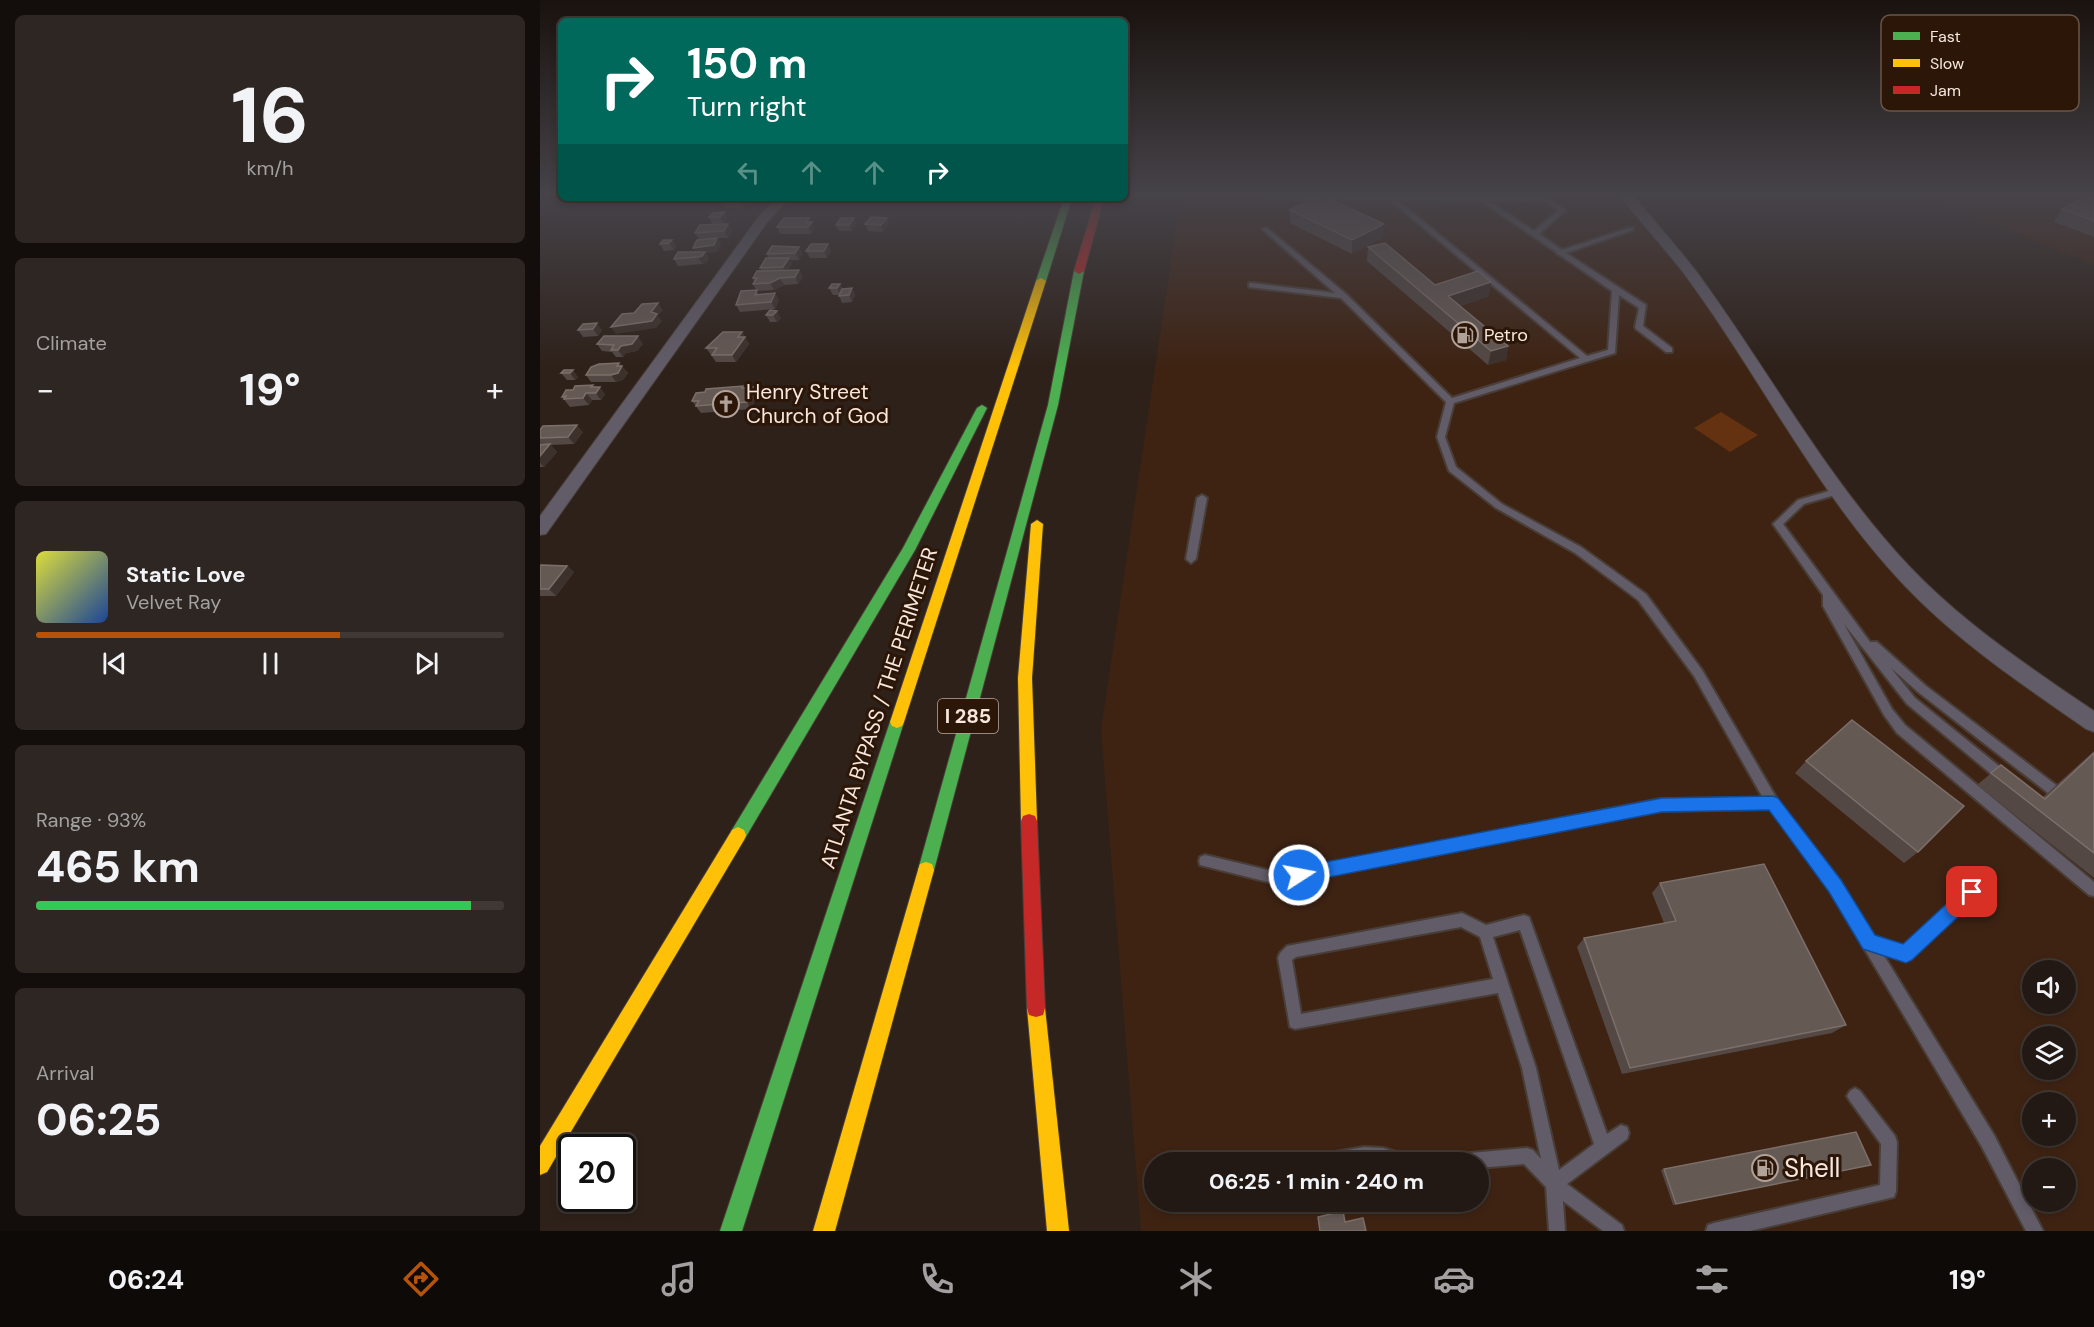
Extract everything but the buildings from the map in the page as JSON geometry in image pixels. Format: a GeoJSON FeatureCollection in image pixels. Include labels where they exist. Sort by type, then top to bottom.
{"type":"FeatureCollection","features":[{"type":"Feature","properties":{"kind":"highway","name":"ATLANTA BYPASS / THE PERIMETER"},"geometry":{"type":"LineString","coordinates":[[731,1231],[1050,251]]}},
{"type":"Feature","properties":{"kind":"highway","name":"I 285"},"geometry":{"type":"LineString","coordinates":[[824,1231],[922,886],[1053,405],[1085,251]]}},
{"type":"Feature","properties":{"kind":"highway"},"geometry":{"type":"LineString","coordinates":[[540,1165],[909,550],[1028,319]]}},
{"type":"Feature","properties":{"kind":"highway"},"geometry":{"type":"LineString","coordinates":[[1053,405],[1033,554],[1025,678],[1033,982],[1058,1231]]}},
{"type":"Feature","properties":{"kind":"street"},"geometry":{"type":"LineString","coordinates":[[540,529],[740,251]]}},
{"type":"Feature","properties":{"kind":"street"},"geometry":{"type":"LineString","coordinates":[[1672,251],[1693,276],[1876,542],[1933,602],[1996,654],[2094,723]]}},
{"type":"Feature","properties":{"kind":"lane"},"geometry":{"type":"LineString","coordinates":[[1291,251],[1343,296],[1450,401]]}},
{"type":"Feature","properties":{"kind":"lane"},"geometry":{"type":"LineString","coordinates":[[1455,251],[1586,359]]}},
{"type":"Feature","properties":{"kind":"lane"},"geometry":{"type":"LineString","coordinates":[[1559,253],[1564,251]]}},
{"type":"Feature","properties":{"kind":"lane"},"geometry":{"type":"LineString","coordinates":[[1559,253],[1643,307],[1639,327],[1669,350]]}},
{"type":"Feature","properties":{"kind":"lane"},"geometry":{"type":"LineString","coordinates":[[1252,285],[1343,296]]}},
{"type":"Feature","properties":{"kind":"lane"},"geometry":{"type":"LineString","coordinates":[[1450,401],[1612,351],[1616,290]]}},
{"type":"Feature","properties":{"kind":"lane"},"geometry":{"type":"LineString","coordinates":[[1450,401],[1441,437],[1452,469],[1499,506],[1578,550],[1642,597],[1698,672],[1773,803],[1835,886],[1869,942],[1988,1141],[2035,1231]]}},
{"type":"Feature","properties":{"kind":"lane"},"geometry":{"type":"LineString","coordinates":[[1835,485],[1801,502],[1778,524],[1848,622],[1911,702],[2018,789]]}},
{"type":"Feature","properties":{"kind":"lane"},"geometry":{"type":"LineString","coordinates":[[1191,560],[1202,498]]}},
{"type":"Feature","properties":{"kind":"lane"},"geometry":{"type":"LineString","coordinates":[[1828,593],[1828,606],[1879,697],[1901,729],[2094,890]]}},
{"type":"Feature","properties":{"kind":"lane"},"geometry":{"type":"LineString","coordinates":[[1848,622],[1922,689],[2052,789]]}},
{"type":"Feature","properties":{"kind":"lane"},"geometry":{"type":"LineString","coordinates":[[1205,861],[1280,879],[1662,805],[1773,803]]}},
{"type":"Feature","properties":{"kind":"lane"},"geometry":{"type":"LineString","coordinates":[[1869,942],[1906,954],[1988,878]]}},
{"type":"Feature","properties":{"kind":"lane"},"geometry":{"type":"LineString","coordinates":[[1501,985],[1295,1022],[1285,958],[1292,951],[1462,920],[1485,932],[1524,922],[1603,1146]]}},
{"type":"Feature","properties":{"kind":"lane"},"geometry":{"type":"LineString","coordinates":[[1485,932],[1529,1068],[1554,1184],[1557,1231]]}},
{"type":"Feature","properties":{"kind":"lane"},"geometry":{"type":"LineString","coordinates":[[1714,1231],[1888,1191],[1889,1142],[1855,1096]]}},
{"type":"Feature","properties":{"kind":"lane"},"geometry":{"type":"LineString","coordinates":[[1554,1184],[1620,1133]]}},
{"type":"Feature","properties":{"kind":"lane"},"geometry":{"type":"LineString","coordinates":[[1489,1159],[1527,1156],[1554,1184],[1616,1231]]}},
{"type":"Feature","properties":{"kind":"shaded area"},"geometry":{"type":"Polygon","coordinates":[[[1172,251],[1669,251],[1800,429],[1951,622],[2094,716],[2094,1231],[1141,1231],[1101,730],[1172,251]]]}},
{"type":"Feature","properties":{"kind":"shaded area"},"geometry":{"type":"Polygon","coordinates":[[[2060,251],[2094,251],[2094,265],[2060,251]]]}},
{"type":"Feature","properties":{"kind":"shaded area"},"geometry":{"type":"Polygon","coordinates":[[[1721,412],[1758,435],[1730,452],[1694,428],[1721,412]]]}},
{"type":"Feature","properties":{"kind":"traffic: fast"},"geometry":{"type":"LineString","coordinates":[[1041,281],[1051,251]]}},
{"type":"Feature","properties":{"kind":"traffic: fast"},"geometry":{"type":"LineString","coordinates":[[926,870],[1053,405],[1079,271]]}},
{"type":"Feature","properties":{"kind":"traffic: fast"},"geometry":{"type":"LineString","coordinates":[[738,835],[909,550],[982,408]]}},
{"type":"Feature","properties":{"kind":"traffic: fast"},"geometry":{"type":"LineString","coordinates":[[731,1231],[897,722]]}},
{"type":"Feature","properties":{"kind":"traffic: slow"},"geometry":{"type":"LineString","coordinates":[[897,722],[1041,281]]}},
{"type":"Feature","properties":{"kind":"traffic: slow"},"geometry":{"type":"LineString","coordinates":[[1029,821],[1025,678],[1037,524]]}},
{"type":"Feature","properties":{"kind":"traffic: slow"},"geometry":{"type":"LineString","coordinates":[[540,1165],[738,835]]}},
{"type":"Feature","properties":{"kind":"traffic: slow"},"geometry":{"type":"LineString","coordinates":[[824,1231],[926,870]]}},
{"type":"Feature","properties":{"kind":"traffic: slow"},"geometry":{"type":"LineString","coordinates":[[1036,1008],[1058,1231]]}},
{"type":"Feature","properties":{"kind":"traffic: jam"},"geometry":{"type":"LineString","coordinates":[[1079,271],[1085,251]]}},
{"type":"Feature","properties":{"kind":"traffic: jam"},"geometry":{"type":"LineString","coordinates":[[1029,821],[1036,1008]]}},
{"type":"Feature","properties":{"kind":"place","name":"Petro"},"geometry":{"type":"Point","coordinates":[1465,335]}},
{"type":"Feature","properties":{"kind":"place","name":"Henry Street Church of God"},"geometry":{"type":"Point","coordinates":[726,404]}},
{"type":"Feature","properties":{"kind":"place","name":"Shell"},"geometry":{"type":"Point","coordinates":[1765,1168]}},
{"type":"Feature","properties":{"kind":"route"},"geometry":{"type":"LineString","coordinates":[[1299,875],[1662,805],[1773,803],[1835,886],[1869,942],[1906,954],[1972,892]]}}]}
